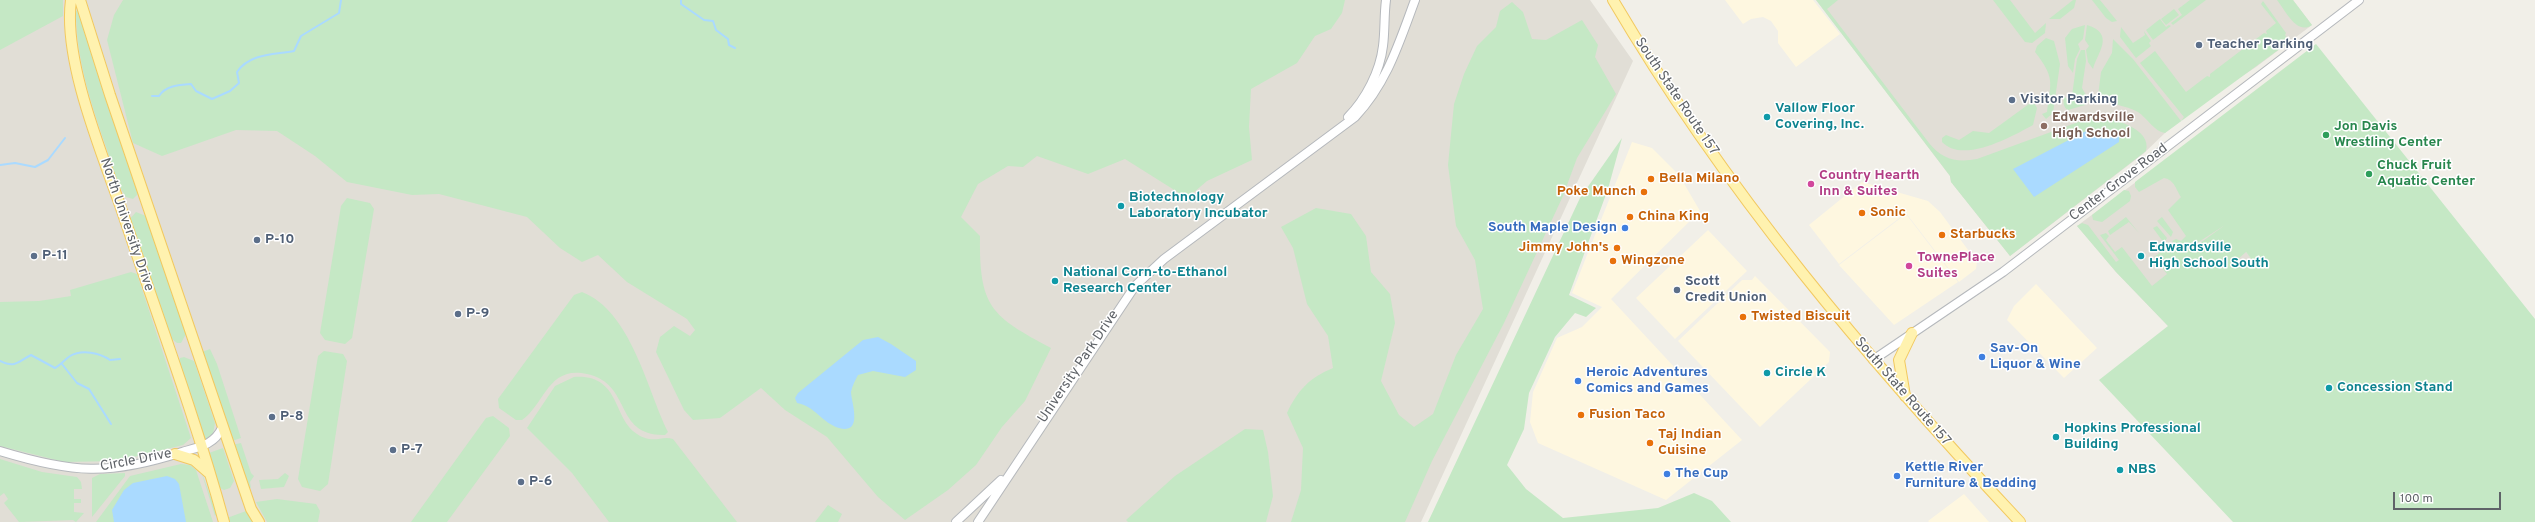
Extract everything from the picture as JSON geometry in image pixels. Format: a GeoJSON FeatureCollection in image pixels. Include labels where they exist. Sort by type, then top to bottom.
{"type":"FeatureCollection","features":[{"type":"Feature","properties":{"kind":"main road","name":"North University Drive"},"geometry":{"type":"LineString","coordinates":[[71,0],[74,52],[89,116],[210,473],[224,522]]}},
{"type":"Feature","properties":{"kind":"main road","name":"North University Drive"},"geometry":{"type":"LineString","coordinates":[[80,0],[222,428],[251,509],[259,522]]}},
{"type":"Feature","properties":{"kind":"main road","name":"South State Route 157"},"geometry":{"type":"LineString","coordinates":[[1613,0],[1658,72],[1740,190],[1801,274],[1873,360],[2020,522]]}},
{"type":"Feature","properties":{"kind":"main road"},"geometry":{"type":"LineString","coordinates":[[1905,396],[1899,360],[1912,333]]}},
{"type":"Feature","properties":{"kind":"main road"},"geometry":{"type":"LineString","coordinates":[[175,454],[194,460],[210,473]]}},
{"type":"Feature","properties":{"kind":"street","name":"University Park Drive"},"geometry":{"type":"LineString","coordinates":[[1325,140],[1352,113],[1371,84],[1383,47],[1386,0]]}},
{"type":"Feature","properties":{"kind":"street","name":"University Park Drive"},"geometry":{"type":"LineString","coordinates":[[978,522],[1126,296],[1139,281],[1164,259],[1355,117],[1375,94],[1389,70],[1415,0]]}},
{"type":"Feature","properties":{"kind":"street","name":"Center Grove Road"},"geometry":{"type":"LineString","coordinates":[[1873,360],[2007,269],[2359,0]]}},
{"type":"Feature","properties":{"kind":"street","name":"Circle Drive"},"geometry":{"type":"LineString","coordinates":[[0,451],[52,466],[88,470],[142,463],[211,443],[218,437],[222,428]]}},
{"type":"Feature","properties":{"kind":"street","name":"University Park Drive"},"geometry":{"type":"LineString","coordinates":[[956,522],[1012,470]]}},
{"type":"Feature","properties":{"kind":"shaded area"},"geometry":{"type":"Polygon","coordinates":[[[0,0],[1590,0],[1633,61],[1421,522],[0,522],[0,0]]]}},
{"type":"Feature","properties":{"kind":"shaded area"},"geometry":{"type":"Polygon","coordinates":[[[1725,0],[1813,0],[1840,34],[1796,67],[1778,43],[1778,31],[1771,21],[1763,17],[1751,19],[1743,24],[1725,0]]]}},
{"type":"Feature","properties":{"kind":"shaded area","name":"Edwardsville High School"},"geometry":{"type":"Polygon","coordinates":[[[1816,0],[2293,0],[2312,25],[2256,67],[2218,92],[2165,133],[2143,154],[2010,256],[1951,182],[1950,176],[1816,0]]]}},
{"type":"Feature","properties":{"kind":"shaded area"},"geometry":{"type":"Polygon","coordinates":[[[1632,142],[1652,148],[1679,175],[1700,211],[1611,299],[1742,440],[1666,500],[1538,443],[1530,422],[1533,392],[1557,338],[1582,327],[1602,307],[1572,293],[1632,142]]]}},
{"type":"Feature","properties":{"kind":"shaded area"},"geometry":{"type":"Polygon","coordinates":[[[2152,170],[2156,170],[2209,205],[2254,262],[2168,326],[2116,272],[2077,226],[2152,170]]]}},
{"type":"Feature","properties":{"kind":"shaded area"},"geometry":{"type":"Polygon","coordinates":[[[1862,182],[1928,201],[1940,212],[1977,262],[1976,269],[1959,282],[1906,213],[1839,264],[1809,225],[1862,182]]]}},
{"type":"Feature","properties":{"kind":"shaded area"},"geometry":{"type":"Polygon","coordinates":[[[1906,214],[1958,282],[1894,325],[1839,265],[1906,214]]]}},
{"type":"Feature","properties":{"kind":"shaded area"},"geometry":{"type":"Polygon","coordinates":[[[1708,230],[1747,271],[1675,339],[1636,298],[1708,230]]]}},
{"type":"Feature","properties":{"kind":"shaded area"},"geometry":{"type":"Polygon","coordinates":[[[1755,276],[1830,352],[1829,362],[1760,427],[1678,341],[1742,280],[1752,280],[1755,276]]]}},
{"type":"Feature","properties":{"kind":"shaded area"},"geometry":{"type":"Polygon","coordinates":[[[2036,284],[2097,348],[2064,378],[2007,320],[2014,306],[2036,284]]]}},
{"type":"Feature","properties":{"kind":"shaded area"},"geometry":{"type":"Polygon","coordinates":[[[1964,494],[1989,522],[1928,521],[1964,494]]]}},
{"type":"Feature","properties":{"kind":"green space"},"geometry":{"type":"Polygon","coordinates":[[[0,0],[63,0],[63,16],[0,50],[0,0]]]}},
{"type":"Feature","properties":{"kind":"green space"},"geometry":{"type":"Polygon","coordinates":[[[123,0],[1345,0],[1342,13],[1331,29],[1315,36],[1297,63],[1251,89],[1249,127],[1252,160],[1207,181],[1187,198],[1125,159],[1088,174],[1037,156],[1023,167],[1008,166],[978,184],[961,217],[980,236],[980,260],[982,279],[986,294],[993,307],[1014,327],[1051,348],[1025,401],[1002,427],[976,465],[948,490],[905,520],[878,497],[827,437],[785,410],[761,388],[720,418],[693,420],[684,410],[656,352],[660,337],[674,326],[690,336],[695,330],[687,319],[627,282],[598,255],[582,262],[560,248],[527,217],[439,194],[412,195],[347,182],[315,156],[277,131],[236,130],[162,156],[133,143],[107,40],[114,15],[123,0]]]}},
{"type":"Feature","properties":{"kind":"green space"},"geometry":{"type":"Polygon","coordinates":[[[1816,0],[1838,0],[1827,9],[1929,143],[1944,156],[1956,160],[1977,159],[2092,117],[2118,121],[2136,129],[2143,135],[2146,143],[2146,151],[2010,256],[1951,182],[1950,176],[1816,0]]]}},
{"type":"Feature","properties":{"kind":"green space"},"geometry":{"type":"Polygon","coordinates":[[[1993,0],[2010,0],[2035,33],[2046,23],[2045,33],[2032,43],[2025,42],[1993,0]]]}},
{"type":"Feature","properties":{"kind":"green space"},"geometry":{"type":"Polygon","coordinates":[[[2073,0],[2076,0],[2074,8],[2060,19],[2049,19],[2073,0]]]}},
{"type":"Feature","properties":{"kind":"green space"},"geometry":{"type":"Polygon","coordinates":[[[2092,0],[2100,0],[2117,21],[2112,22],[2106,18],[2092,0]]]}},
{"type":"Feature","properties":{"kind":"green space"},"geometry":{"type":"Polygon","coordinates":[[[2190,0],[2206,0],[2173,25],[2171,23],[2182,15],[2178,9],[2190,0]]]}},
{"type":"Feature","properties":{"kind":"green space"},"geometry":{"type":"Polygon","coordinates":[[[2277,0],[2293,0],[2312,25],[2302,27],[2297,25],[2277,0]]]}},
{"type":"Feature","properties":{"kind":"green space"},"geometry":{"type":"Polygon","coordinates":[[[2263,1],[2286,33],[2285,35],[2288,39],[2285,45],[2165,133],[2154,127],[2138,112],[2102,99],[2098,96],[2101,72],[2112,53],[2113,39],[2133,59],[2181,121],[2184,117],[2140,63],[2155,51],[2186,92],[2207,76],[2210,77],[2210,74],[2264,33],[2267,34],[2266,31],[2276,23],[2261,4],[2263,1]]]}},
{"type":"Feature","properties":{"kind":"green space"},"geometry":{"type":"Polygon","coordinates":[[[1512,2],[1523,12],[1532,39],[1546,40],[1582,20],[1598,45],[1595,57],[1616,94],[1577,158],[1563,196],[1504,323],[1432,461],[1405,522],[1291,522],[1301,490],[1303,448],[1287,413],[1295,398],[1305,386],[1317,376],[1333,368],[1328,336],[1307,304],[1293,248],[1281,227],[1316,208],[1351,214],[1366,236],[1371,272],[1390,294],[1395,323],[1381,381],[1399,415],[1414,427],[1433,414],[1456,355],[1483,309],[1475,260],[1456,226],[1448,165],[1454,104],[1464,74],[1477,46],[1496,27],[1500,11],[1512,2]]]}},
{"type":"Feature","properties":{"kind":"green space"},"geometry":{"type":"Polygon","coordinates":[[[2174,9],[2179,15],[2166,25],[2161,19],[2174,9]]]}},
{"type":"Feature","properties":{"kind":"green space"},"geometry":{"type":"Polygon","coordinates":[[[78,10],[138,191],[137,195],[133,199],[126,197],[122,191],[99,128],[89,95],[78,45],[76,11],[78,10]]]}},
{"type":"Feature","properties":{"kind":"green space"},"geometry":{"type":"Polygon","coordinates":[[[2160,19],[2166,27],[2169,25],[2171,26],[2153,40],[2146,30],[2160,19]]]}},
{"type":"Feature","properties":{"kind":"green space"},"geometry":{"type":"Polygon","coordinates":[[[2085,25],[2083,39],[2078,44],[2080,49],[2075,59],[2073,73],[2068,66],[2065,38],[2072,29],[2085,25]]]}},
{"type":"Feature","properties":{"kind":"green space"},"geometry":{"type":"Polygon","coordinates":[[[2087,25],[2101,33],[2103,39],[2101,50],[2093,69],[2088,62],[2086,50],[2089,46],[2085,40],[2087,25]]]}},
{"type":"Feature","properties":{"kind":"green space"},"geometry":{"type":"Polygon","coordinates":[[[2121,27],[2133,43],[2145,35],[2144,31],[2151,41],[2149,43],[2151,46],[2136,58],[2120,37],[2121,27]]]}},
{"type":"Feature","properties":{"kind":"green space"},"geometry":{"type":"Polygon","coordinates":[[[2046,38],[2054,41],[2060,64],[2053,113],[2046,119],[2042,114],[2047,112],[2050,93],[2050,80],[2046,68],[2035,52],[2037,46],[2046,38]]]}},
{"type":"Feature","properties":{"kind":"green space"},"geometry":{"type":"Polygon","coordinates":[[[2316,44],[2535,319],[2535,522],[2233,522],[2099,380],[2168,326],[2116,272],[2077,226],[2082,223],[2088,225],[2116,262],[2119,260],[2100,235],[2106,233],[2109,236],[2106,240],[2115,252],[2122,247],[2152,286],[2167,274],[2154,257],[2172,244],[2179,250],[2196,246],[2225,225],[2194,245],[2178,247],[2172,241],[2176,239],[2181,241],[2186,236],[2168,210],[2181,197],[2175,186],[2171,181],[2164,178],[2139,192],[2135,187],[2135,182],[2316,44]],[[2246,252],[2238,259],[2244,262],[2252,260],[2246,252]]]}},
{"type":"Feature","properties":{"kind":"green space"},"geometry":{"type":"Polygon","coordinates":[[[2081,50],[2085,50],[2086,61],[2082,88],[2089,100],[2085,105],[2068,110],[2064,104],[2064,96],[2071,103],[2077,59],[2081,50]]]}},
{"type":"Feature","properties":{"kind":"green space"},"geometry":{"type":"Polygon","coordinates":[[[2034,103],[2037,108],[2033,125],[2012,136],[1987,146],[1974,149],[1962,150],[1951,148],[1942,142],[1942,138],[1946,135],[1959,140],[1973,131],[1989,133],[2029,104],[2034,103]]]}},
{"type":"Feature","properties":{"kind":"green space"},"geometry":{"type":"Polygon","coordinates":[[[1622,138],[1608,189],[1569,295],[1596,308],[1586,317],[1575,313],[1555,337],[1529,393],[1524,429],[1507,465],[1526,489],[1563,518],[1658,508],[1694,493],[1712,501],[1731,522],[1428,522],[1580,198],[1622,138]]]}},
{"type":"Feature","properties":{"kind":"green space"},"geometry":{"type":"Polygon","coordinates":[[[2124,190],[2129,191],[2131,196],[2130,201],[2102,222],[2093,220],[2092,215],[2124,190]]]}},
{"type":"Feature","properties":{"kind":"green space"},"geometry":{"type":"Polygon","coordinates":[[[347,198],[370,203],[374,209],[352,338],[345,344],[325,340],[320,333],[341,206],[347,198]]]}},
{"type":"Feature","properties":{"kind":"green space"},"geometry":{"type":"Polygon","coordinates":[[[136,212],[146,216],[186,334],[181,343],[177,343],[172,339],[129,220],[136,212]]]}},
{"type":"Feature","properties":{"kind":"green space"},"geometry":{"type":"Polygon","coordinates":[[[2126,217],[2139,233],[2129,222],[2110,235],[2108,231],[2126,217]]]}},
{"type":"Feature","properties":{"kind":"green space"},"geometry":{"type":"Polygon","coordinates":[[[2162,217],[2173,232],[2171,237],[2157,221],[2162,217]]]}},
{"type":"Feature","properties":{"kind":"green space"},"geometry":{"type":"Polygon","coordinates":[[[2157,226],[2167,238],[2164,243],[2153,228],[2157,226]]]}},
{"type":"Feature","properties":{"kind":"green space"},"geometry":{"type":"Polygon","coordinates":[[[131,272],[137,274],[191,438],[183,445],[117,461],[64,462],[0,446],[0,302],[39,301],[71,296],[70,290],[131,272]]]}},
{"type":"Feature","properties":{"kind":"green space"},"geometry":{"type":"Polygon","coordinates":[[[582,292],[599,302],[613,316],[625,333],[636,353],[668,432],[665,435],[649,433],[637,427],[630,419],[611,388],[601,380],[587,374],[574,373],[564,375],[555,380],[530,413],[522,420],[516,420],[499,408],[498,399],[574,295],[582,292]]]}},
{"type":"Feature","properties":{"kind":"green space"},"geometry":{"type":"Polygon","coordinates":[[[210,349],[217,364],[241,438],[229,442],[202,352],[210,349]]]}},
{"type":"Feature","properties":{"kind":"green space"},"geometry":{"type":"Polygon","coordinates":[[[324,351],[343,354],[347,361],[328,484],[320,491],[302,487],[298,479],[318,356],[324,351]]]}},
{"type":"Feature","properties":{"kind":"green space"},"geometry":{"type":"Polygon","coordinates":[[[184,357],[194,361],[215,423],[213,434],[205,442],[178,363],[180,358],[184,357]]]}},
{"type":"Feature","properties":{"kind":"green space"},"geometry":{"type":"Polygon","coordinates":[[[574,377],[589,378],[600,382],[608,389],[623,418],[629,427],[637,434],[648,439],[673,439],[737,522],[609,522],[572,473],[527,428],[555,386],[574,377]]]}},
{"type":"Feature","properties":{"kind":"green space"},"geometry":{"type":"Polygon","coordinates":[[[493,416],[509,428],[510,436],[447,522],[411,522],[486,418],[493,416]]]}},
{"type":"Feature","properties":{"kind":"green space"},"geometry":{"type":"Polygon","coordinates":[[[1245,429],[1263,430],[1268,452],[1273,496],[1266,522],[1128,522],[1126,520],[1175,476],[1245,429]]]}},
{"type":"Feature","properties":{"kind":"green space"},"geometry":{"type":"Polygon","coordinates":[[[241,443],[251,473],[254,476],[250,482],[251,488],[247,485],[232,445],[241,443]]]}},
{"type":"Feature","properties":{"kind":"green space"},"geometry":{"type":"Polygon","coordinates":[[[223,448],[234,481],[230,488],[224,490],[218,487],[206,454],[223,448]]]}},
{"type":"Feature","properties":{"kind":"green space"},"geometry":{"type":"Polygon","coordinates":[[[0,459],[42,472],[77,477],[81,482],[82,489],[74,489],[74,499],[81,499],[81,503],[74,503],[74,512],[84,513],[76,522],[73,520],[19,522],[4,503],[8,499],[4,493],[0,496],[0,459]]]}},
{"type":"Feature","properties":{"kind":"green space"},"geometry":{"type":"Polygon","coordinates":[[[181,464],[190,465],[196,470],[213,522],[96,522],[130,476],[181,464]]]}},
{"type":"Feature","properties":{"kind":"green space"},"geometry":{"type":"Polygon","coordinates":[[[201,471],[217,513],[215,516],[201,471]]]}},
{"type":"Feature","properties":{"kind":"green space"},"geometry":{"type":"Polygon","coordinates":[[[125,473],[125,476],[92,517],[92,478],[100,474],[125,473]]]}},
{"type":"Feature","properties":{"kind":"green space"},"geometry":{"type":"Polygon","coordinates":[[[285,473],[289,476],[284,487],[261,489],[259,480],[278,479],[285,473]]]}},
{"type":"Feature","properties":{"kind":"green space"},"geometry":{"type":"Polygon","coordinates":[[[277,499],[316,504],[320,511],[318,522],[267,522],[256,502],[277,499]]]}},
{"type":"Feature","properties":{"kind":"green space"},"geometry":{"type":"Polygon","coordinates":[[[828,505],[842,514],[838,522],[815,522],[828,505]]]}},
{"type":"Feature","properties":{"kind":"green space"},"geometry":{"type":"Polygon","coordinates":[[[246,511],[253,522],[228,522],[227,518],[246,511]]]}},
{"type":"Feature","properties":{"kind":"water"},"geometry":{"type":"Polygon","coordinates":[[[2088,130],[2107,130],[2119,136],[2119,142],[2034,197],[2013,169],[2088,130]]]}},
{"type":"Feature","properties":{"kind":"water"},"geometry":{"type":"Polygon","coordinates":[[[878,337],[916,361],[916,370],[905,377],[873,371],[858,375],[851,392],[854,409],[854,422],[851,427],[847,429],[833,426],[809,407],[797,403],[795,398],[798,393],[863,340],[878,337]]]}},
{"type":"Feature","properties":{"kind":"water"},"geometry":{"type":"Polygon","coordinates":[[[167,476],[175,479],[179,484],[186,522],[114,522],[112,510],[124,490],[133,483],[167,476]]]}},
{"type":"Feature","properties":{"kind":"waterway"},"geometry":{"type":"LineString","coordinates":[[152,96],[159,96],[162,92],[174,86],[191,84],[196,91],[212,99],[230,91],[239,83],[237,72],[242,66],[255,58],[294,51],[301,36],[339,13],[341,0]]}},
{"type":"Feature","properties":{"kind":"waterway"},"geometry":{"type":"LineString","coordinates":[[681,0],[681,4],[704,20],[713,21],[716,30],[728,39],[729,45],[735,48]]}},
{"type":"Feature","properties":{"kind":"waterway"},"geometry":{"type":"LineString","coordinates":[[0,165],[15,163],[35,167],[48,160],[65,138]]}},
{"type":"Feature","properties":{"kind":"waterway"},"geometry":{"type":"LineString","coordinates":[[0,361],[9,364],[16,364],[31,355],[55,368],[70,356],[85,352],[101,355],[110,360],[120,359]]}},
{"type":"Feature","properties":{"kind":"waterway"},"geometry":{"type":"LineString","coordinates":[[62,364],[77,383],[89,389],[111,424]]}},
{"type":"Feature","properties":{"kind":"place","name":"Teacher Parking"},"geometry":{"type":"Point","coordinates":[2199,45]}},
{"type":"Feature","properties":{"kind":"place","name":"Visitor Parking"},"geometry":{"type":"Point","coordinates":[2012,100]}},
{"type":"Feature","properties":{"kind":"place","name":"Vallow Floor Covering, Inc."},"geometry":{"type":"Point","coordinates":[1767,117]}},
{"type":"Feature","properties":{"kind":"place","name":"Edwardsville High School"},"geometry":{"type":"Point","coordinates":[2044,126]}},
{"type":"Feature","properties":{"kind":"place","name":"Jon Davis Wrestling Center"},"geometry":{"type":"Point","coordinates":[2326,135]}},
{"type":"Feature","properties":{"kind":"place","name":"Chuck Fruit Aquatic Center"},"geometry":{"type":"Point","coordinates":[2369,174]}},
{"type":"Feature","properties":{"kind":"place","name":"Bella Milano"},"geometry":{"type":"Point","coordinates":[1651,179]}},
{"type":"Feature","properties":{"kind":"place","name":"Country Hearth Inn & Suites"},"geometry":{"type":"Point","coordinates":[1811,184]}},
{"type":"Feature","properties":{"kind":"place","name":"Poke Munch"},"geometry":{"type":"Point","coordinates":[1644,192]}},
{"type":"Feature","properties":{"kind":"place","name":"Biotechnology Laboratory Incubator"},"geometry":{"type":"Point","coordinates":[1121,206]}},
{"type":"Feature","properties":{"kind":"place","name":"Sonic"},"geometry":{"type":"Point","coordinates":[1862,213]}},
{"type":"Feature","properties":{"kind":"place","name":"China King"},"geometry":{"type":"Point","coordinates":[1630,217]}},
{"type":"Feature","properties":{"kind":"place","name":"South Maple Design"},"geometry":{"type":"Point","coordinates":[1625,228]}},
{"type":"Feature","properties":{"kind":"place","name":"Starbucks"},"geometry":{"type":"Point","coordinates":[1942,235]}},
{"type":"Feature","properties":{"kind":"place","name":"P-10"},"geometry":{"type":"Point","coordinates":[257,240]}},
{"type":"Feature","properties":{"kind":"place","name":"Jimmy John's"},"geometry":{"type":"Point","coordinates":[1617,248]}},
{"type":"Feature","properties":{"kind":"place","name":"P-11"},"geometry":{"type":"Point","coordinates":[34,256]}},
{"type":"Feature","properties":{"kind":"place","name":"Edwardsville High School South"},"geometry":{"type":"Point","coordinates":[2141,256]}},
{"type":"Feature","properties":{"kind":"place","name":"Wingzone"},"geometry":{"type":"Point","coordinates":[1613,261]}},
{"type":"Feature","properties":{"kind":"place","name":"TownePlace Suites"},"geometry":{"type":"Point","coordinates":[1909,266]}},
{"type":"Feature","properties":{"kind":"place","name":"National Corn-to-Ethanol Research Center"},"geometry":{"type":"Point","coordinates":[1055,281]}},
{"type":"Feature","properties":{"kind":"place","name":"Scott Credit Union"},"geometry":{"type":"Point","coordinates":[1677,290]}},
{"type":"Feature","properties":{"kind":"place","name":"P-9"},"geometry":{"type":"Point","coordinates":[458,314]}},
{"type":"Feature","properties":{"kind":"place","name":"Twisted Biscuit"},"geometry":{"type":"Point","coordinates":[1743,317]}},
{"type":"Feature","properties":{"kind":"place","name":"Sav-On Liquor & Wine"},"geometry":{"type":"Point","coordinates":[1982,357]}},
{"type":"Feature","properties":{"kind":"place","name":"Circle K"},"geometry":{"type":"Point","coordinates":[1767,373]}},
{"type":"Feature","properties":{"kind":"place","name":"Heroic Adventures Comics and Games"},"geometry":{"type":"Point","coordinates":[1578,381]}},
{"type":"Feature","properties":{"kind":"place","name":"Concession Stand"},"geometry":{"type":"Point","coordinates":[2329,388]}},
{"type":"Feature","properties":{"kind":"place","name":"Fusion Taco"},"geometry":{"type":"Point","coordinates":[1581,415]}},
{"type":"Feature","properties":{"kind":"place","name":"P-8"},"geometry":{"type":"Point","coordinates":[272,417]}},
{"type":"Feature","properties":{"kind":"place","name":"Hopkins Professional Building"},"geometry":{"type":"Point","coordinates":[2056,437]}},
{"type":"Feature","properties":{"kind":"place","name":"Taj Indian Cuisine"},"geometry":{"type":"Point","coordinates":[1650,443]}},
{"type":"Feature","properties":{"kind":"place","name":"P-7"},"geometry":{"type":"Point","coordinates":[393,450]}},
{"type":"Feature","properties":{"kind":"place","name":"NBS"},"geometry":{"type":"Point","coordinates":[2120,470]}},
{"type":"Feature","properties":{"kind":"place","name":"The Cup"},"geometry":{"type":"Point","coordinates":[1667,474]}},
{"type":"Feature","properties":{"kind":"place","name":"Kettle River Furniture & Bedding"},"geometry":{"type":"Point","coordinates":[1897,476]}},
{"type":"Feature","properties":{"kind":"place","name":"P-6"},"geometry":{"type":"Point","coordinates":[521,482]}}]}
